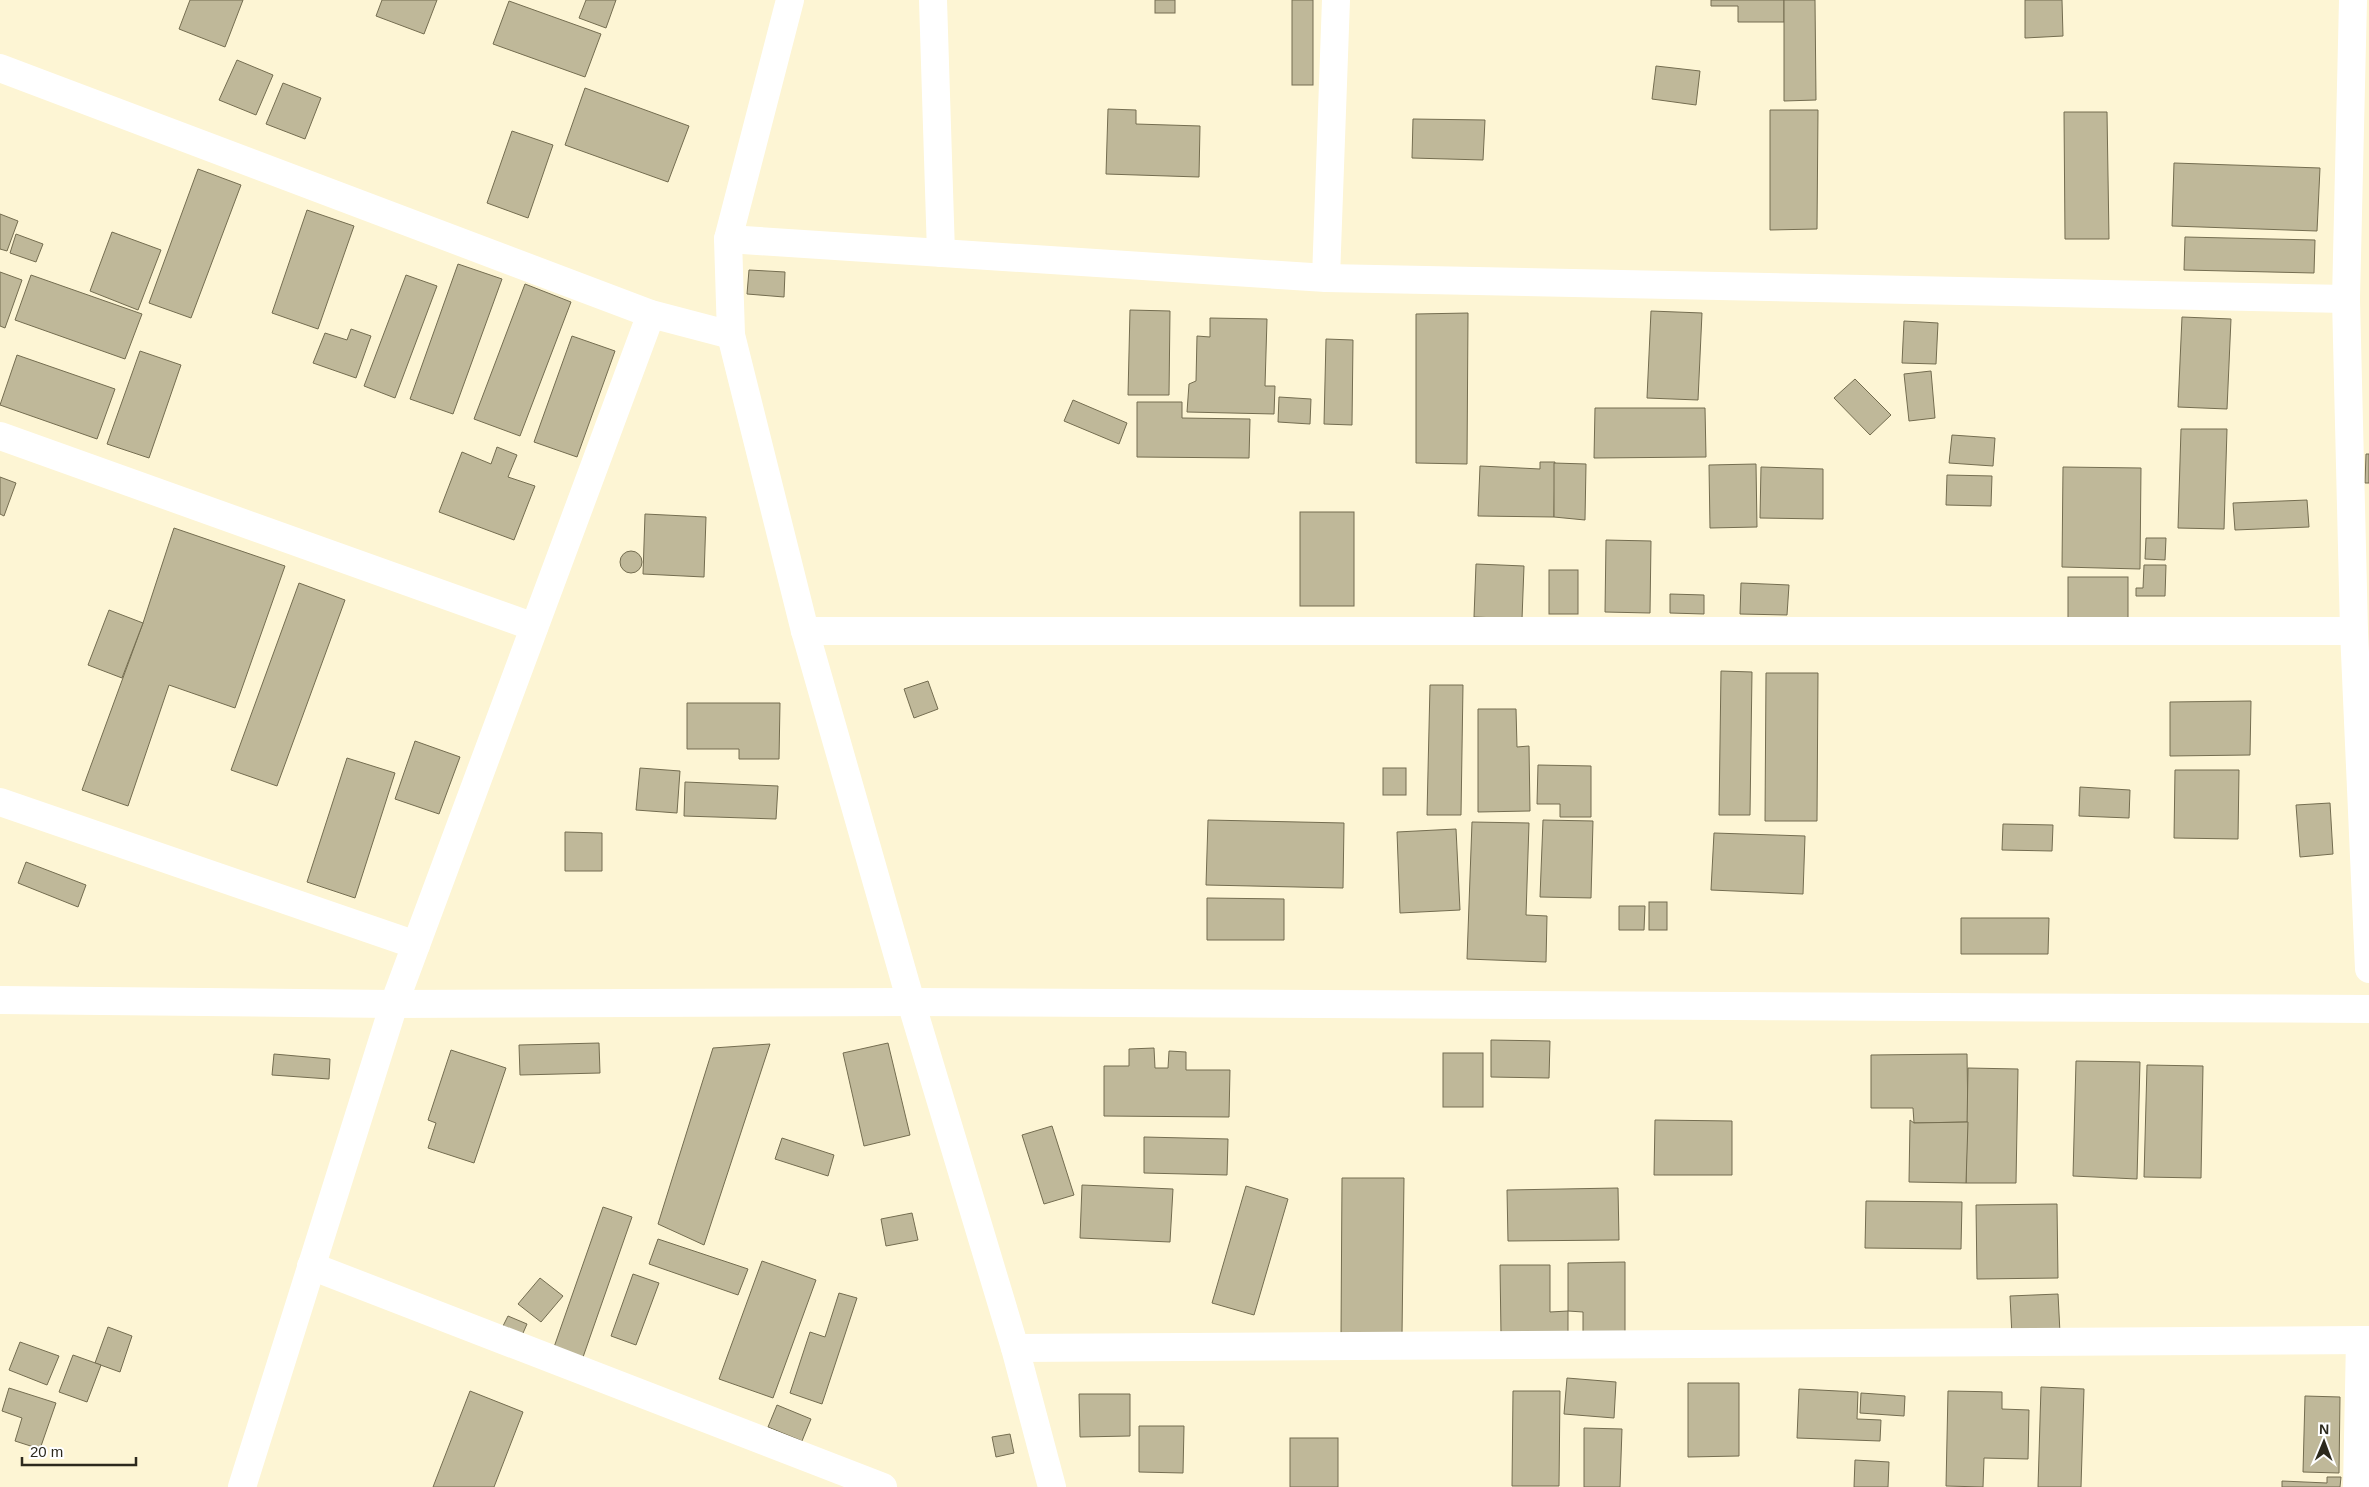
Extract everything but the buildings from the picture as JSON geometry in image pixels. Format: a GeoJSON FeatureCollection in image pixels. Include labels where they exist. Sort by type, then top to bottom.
{"type":"FeatureCollection","features":[{"type":"Feature","properties":{"kind":"street"},"geometry":{"type":"LineString","coordinates":[[790,0],[728,239],[731,335],[805,631],[911,1002],[1015,1348],[1052,1487]]}},
{"type":"Feature","properties":{"kind":"street"},"geometry":{"type":"LineString","coordinates":[[933,0],[942,253]]}},
{"type":"Feature","properties":{"kind":"street"},"geometry":{"type":"LineString","coordinates":[[1326,278],[1336,0]]}},
{"type":"Feature","properties":{"kind":"street"},"geometry":{"type":"LineString","coordinates":[[2353,0],[2346,299],[2354,631],[2369,969]]}},
{"type":"Feature","properties":{"kind":"street"},"geometry":{"type":"LineString","coordinates":[[0,68],[651,314],[731,335]]}},
{"type":"Feature","properties":{"kind":"street"},"geometry":{"type":"LineString","coordinates":[[728,239],[1326,278],[2346,299]]}},
{"type":"Feature","properties":{"kind":"street"},"geometry":{"type":"LineString","coordinates":[[242,1487],[394,1004],[651,314]]}},
{"type":"Feature","properties":{"kind":"street"},"geometry":{"type":"LineString","coordinates":[[0,436],[534,627]]}},
{"type":"Feature","properties":{"kind":"street"},"geometry":{"type":"LineString","coordinates":[[805,631],[2354,631]]}},
{"type":"Feature","properties":{"kind":"street"},"geometry":{"type":"LineString","coordinates":[[0,802],[416,945]]}},
{"type":"Feature","properties":{"kind":"street"},"geometry":{"type":"LineString","coordinates":[[0,1000],[394,1004],[911,1002],[2369,1009]]}},
{"type":"Feature","properties":{"kind":"street"},"geometry":{"type":"LineString","coordinates":[[311,1266],[883,1487]]}},
{"type":"Feature","properties":{"kind":"street"},"geometry":{"type":"LineString","coordinates":[[1015,1348],[2364,1340],[2357,1487]]}}]}
